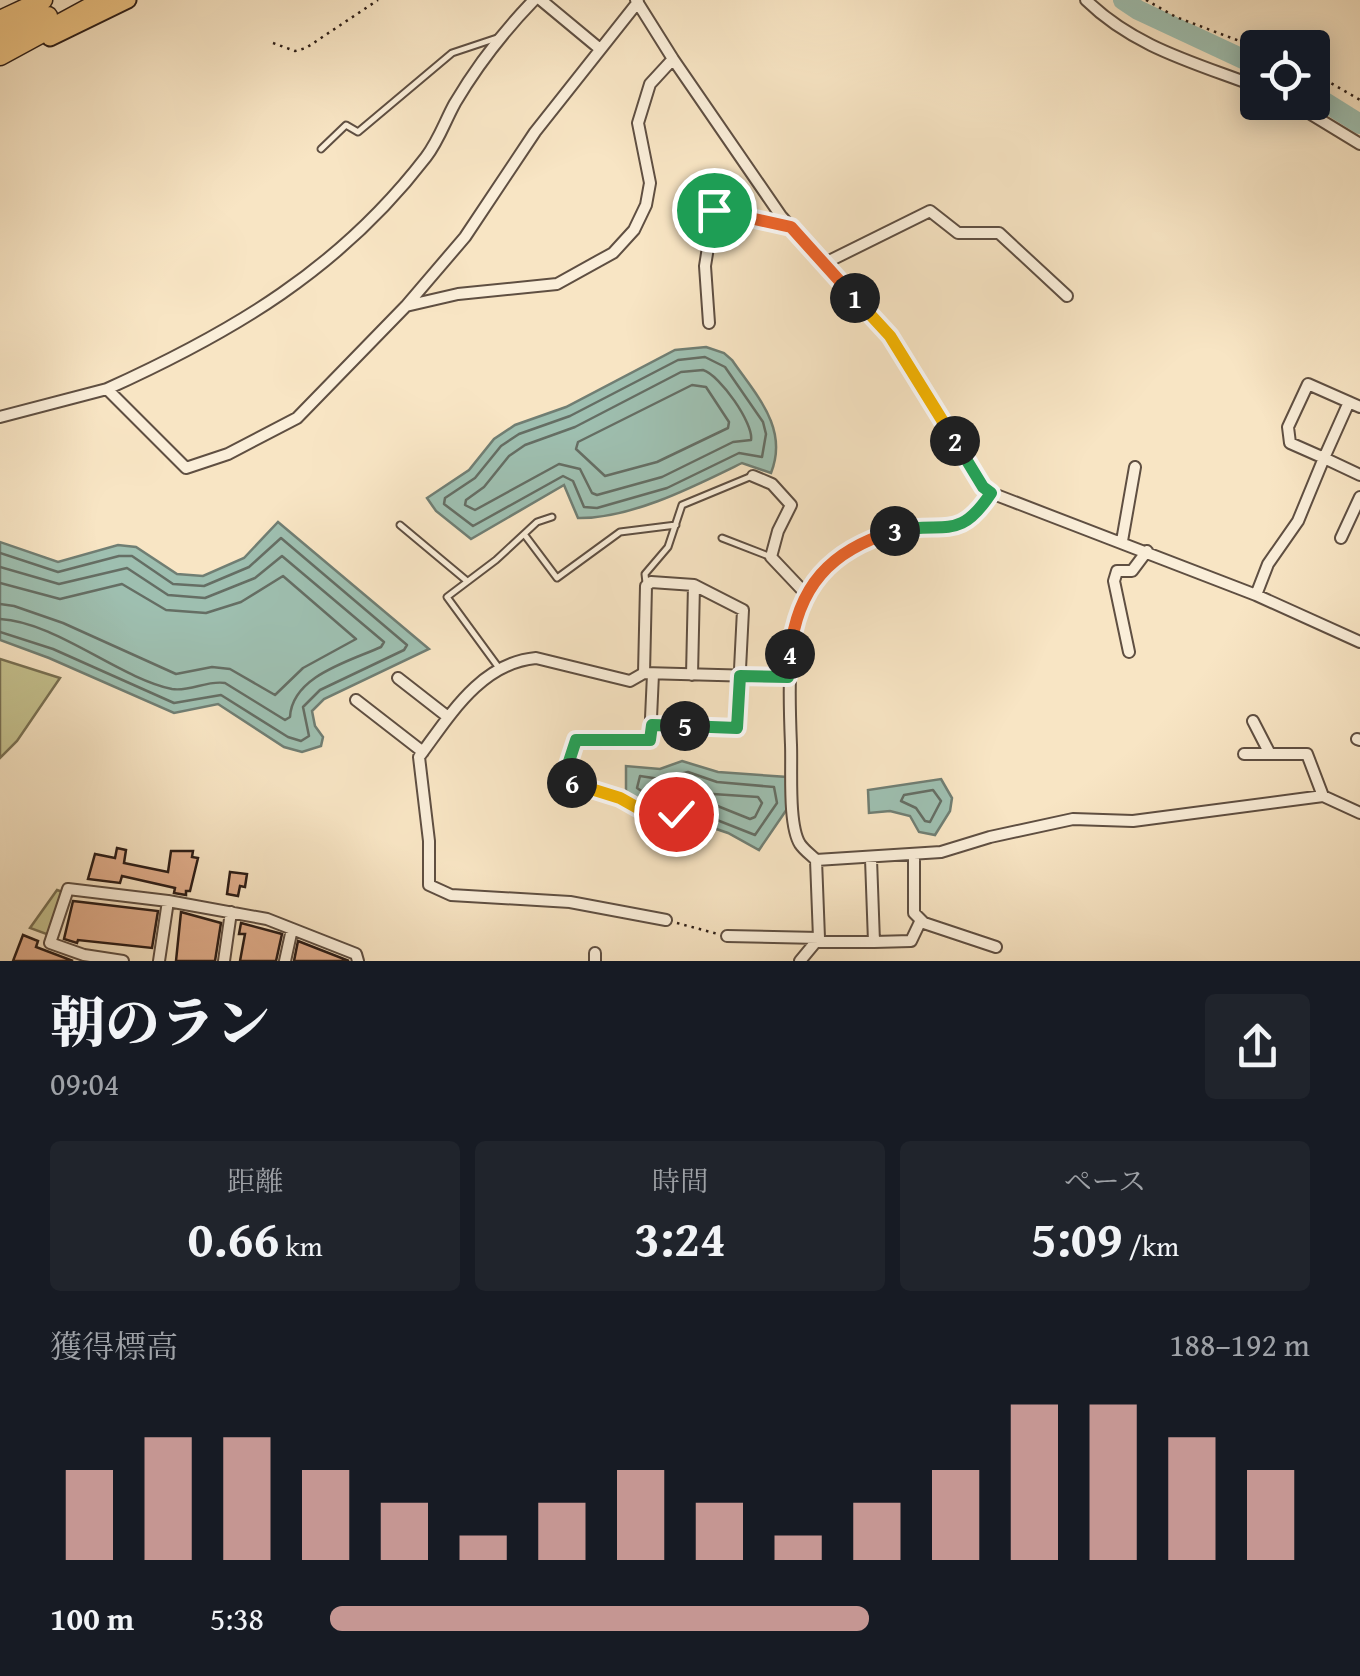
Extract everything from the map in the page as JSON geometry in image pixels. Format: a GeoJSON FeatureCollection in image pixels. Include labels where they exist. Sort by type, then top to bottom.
{"type":"FeatureCollection","features":[{"type":"Feature","properties":{"kind":"highway"},"geometry":{"type":"LineString","coordinates":[[0,14],[20,0]]}},
{"type":"Feature","properties":{"kind":"highway"},"geometry":{"type":"LineString","coordinates":[[0,14],[43,0]]}},
{"type":"Feature","properties":{"kind":"highway"},"geometry":{"type":"LineString","coordinates":[[0,39],[86,0]]}},
{"type":"Feature","properties":{"kind":"highway"},"geometry":{"type":"LineString","coordinates":[[0,56],[104,0]]}},
{"type":"Feature","properties":{"kind":"main road"},"geometry":{"type":"LineString","coordinates":[[0,14],[33,0]]}},
{"type":"Feature","properties":{"kind":"main road"},"geometry":{"type":"LineString","coordinates":[[0,65],[128,0]]}},
{"type":"Feature","properties":{"kind":"street"},"geometry":{"type":"LineString","coordinates":[[0,418],[107,389],[156,367],[297,286],[344,246],[426,158],[452,108],[497,38],[538,0],[600,48]]}},
{"type":"Feature","properties":{"kind":"street"},"geometry":{"type":"LineString","coordinates":[[1086,0],[1119,28],[1146,44],[1240,80]]}},
{"type":"Feature","properties":{"kind":"street"},"geometry":{"type":"LineString","coordinates":[[107,389],[186,468],[228,454],[296,418],[406,306],[465,237],[535,132],[637,1],[791,227],[890,336],[983,487],[1256,595],[1360,642]]}},
{"type":"Feature","properties":{"kind":"street"},"geometry":{"type":"LineString","coordinates":[[406,306],[458,294],[556,284],[613,253],[634,230],[646,205],[650,183],[638,123],[650,84],[673,59]]}},
{"type":"Feature","properties":{"kind":"street"},"geometry":{"type":"LineString","coordinates":[[1321,120],[1360,144]]}},
{"type":"Feature","properties":{"kind":"street"},"geometry":{"type":"LineString","coordinates":[[710,323],[705,266],[714,210],[791,227]]}},
{"type":"Feature","properties":{"kind":"street"},"geometry":{"type":"LineString","coordinates":[[824,264],[930,210],[958,233],[1000,233],[1067,296]]}},
{"type":"Feature","properties":{"kind":"street"},"geometry":{"type":"LineString","coordinates":[[1256,595],[1268,564],[1298,522],[1324,458],[1354,404],[1308,384],[1288,426],[1290,443],[1324,458],[1360,474]]}},
{"type":"Feature","properties":{"kind":"street"},"geometry":{"type":"LineString","coordinates":[[1122,541],[1135,467]]}},
{"type":"Feature","properties":{"kind":"street"},"geometry":{"type":"LineString","coordinates":[[753,476],[772,484],[790,506],[771,557],[806,594]]}},
{"type":"Feature","properties":{"kind":"street"},"geometry":{"type":"LineString","coordinates":[[800,961],[817,940],[816,860],[798,842],[794,817],[788,677],[794,624],[806,594],[832,561],[858,545],[908,528],[962,525],[976,516],[991,493]]}},
{"type":"Feature","properties":{"kind":"street"},"geometry":{"type":"LineString","coordinates":[[1341,538],[1360,497]]}},
{"type":"Feature","properties":{"kind":"street"},"geometry":{"type":"LineString","coordinates":[[1129,652],[1114,581],[1117,571],[1132,571],[1147,551]]}},
{"type":"Feature","properties":{"kind":"street"},"geometry":{"type":"LineString","coordinates":[[652,725],[737,728],[743,610],[694,585],[651,582],[646,586],[650,740],[576,740],[563,780],[620,798],[652,816],[676,814]]}},
{"type":"Feature","properties":{"kind":"street"},"geometry":{"type":"LineString","coordinates":[[692,675],[694,585]]}},
{"type":"Feature","properties":{"kind":"street"},"geometry":{"type":"LineString","coordinates":[[666,920],[570,902],[451,895],[436,890],[430,885],[430,842],[419,758],[468,692],[522,659],[536,658],[630,680],[649,674],[788,677]]}},
{"type":"Feature","properties":{"kind":"street"},"geometry":{"type":"LineString","coordinates":[[398,678],[448,717]]}},
{"type":"Feature","properties":{"kind":"street"},"geometry":{"type":"LineString","coordinates":[[356,700],[423,752]]}},
{"type":"Feature","properties":{"kind":"street"},"geometry":{"type":"LineString","coordinates":[[1253,721],[1270,754]]}},
{"type":"Feature","properties":{"kind":"street"},"geometry":{"type":"LineString","coordinates":[[1244,754],[1307,754],[1323,796]]}},
{"type":"Feature","properties":{"kind":"street"},"geometry":{"type":"LineString","coordinates":[[816,860],[940,852],[1073,818],[1134,822],[1323,796],[1360,813]]}},
{"type":"Feature","properties":{"kind":"street"},"geometry":{"type":"LineString","coordinates":[[914,856],[914,913],[921,920],[996,947]]}},
{"type":"Feature","properties":{"kind":"street"},"geometry":{"type":"LineString","coordinates":[[871,859],[874,942]]}},
{"type":"Feature","properties":{"kind":"street"},"geometry":{"type":"LineString","coordinates":[[123,961],[84,955],[50,943],[68,889],[168,901],[267,919],[356,954],[358,961]]}},
{"type":"Feature","properties":{"kind":"street"},"geometry":{"type":"LineString","coordinates":[[159,961],[168,901]]}},
{"type":"Feature","properties":{"kind":"street"},"geometry":{"type":"LineString","coordinates":[[224,961],[230,912]]}},
{"type":"Feature","properties":{"kind":"street"},"geometry":{"type":"LineString","coordinates":[[727,936],[911,941],[921,920]]}},
{"type":"Feature","properties":{"kind":"street"},"geometry":{"type":"LineString","coordinates":[[284,961],[292,929]]}},
{"type":"Feature","properties":{"kind":"lane"},"geometry":{"type":"LineString","coordinates":[[321,149],[346,125],[358,132],[452,53],[497,38]]}},
{"type":"Feature","properties":{"kind":"lane"},"geometry":{"type":"LineString","coordinates":[[646,586],[646,574],[668,547],[682,506],[753,476]]}},
{"type":"Feature","properties":{"kind":"lane"},"geometry":{"type":"LineString","coordinates":[[501,670],[446,596],[536,522],[552,517]]}},
{"type":"Feature","properties":{"kind":"lane"},"geometry":{"type":"LineString","coordinates":[[400,525],[467,581]]}},
{"type":"Feature","properties":{"kind":"lane"},"geometry":{"type":"LineString","coordinates":[[524,534],[557,578],[620,532],[676,525]]}},
{"type":"Feature","properties":{"kind":"lane"},"geometry":{"type":"LineString","coordinates":[[722,538],[771,557]]}},
{"type":"Feature","properties":{"kind":"path"},"geometry":{"type":"LineString","coordinates":[[273,43],[295,51],[306,48],[378,0]]}},
{"type":"Feature","properties":{"kind":"path"},"geometry":{"type":"LineString","coordinates":[[1146,0],[1176,17],[1240,41]]}},
{"type":"Feature","properties":{"kind":"path"},"geometry":{"type":"LineString","coordinates":[[1330,82],[1360,100]]}},
{"type":"Feature","properties":{"kind":"path"},"geometry":{"type":"LineString","coordinates":[[666,920],[727,936]]}},
{"type":"Feature","properties":{"kind":"shaded area"},"geometry":{"type":"Polygon","coordinates":[[[0,659],[60,678],[17,741],[0,758],[0,659]]]}},
{"type":"Feature","properties":{"kind":"shaded area"},"geometry":{"type":"Polygon","coordinates":[[[57,890],[63,892],[49,935],[30,928],[57,890]]]}},
{"type":"Feature","properties":{"kind":"water"},"geometry":{"type":"Polygon","coordinates":[[[706,347],[732,360],[760,399],[776,441],[771,473],[742,463],[662,500],[598,517],[578,518],[564,485],[471,539],[436,511],[427,498],[469,470],[494,439],[515,425],[566,407],[675,350],[706,347]]]}},
{"type":"Feature","properties":{"kind":"water"},"geometry":{"type":"Polygon","coordinates":[[[278,522],[429,649],[324,699],[312,711],[315,726],[323,737],[321,746],[302,752],[284,747],[218,704],[174,713],[0,640],[0,542],[58,562],[118,545],[136,547],[177,574],[203,576],[244,558],[278,522]]]}},
{"type":"Feature","properties":{"kind":"water"},"geometry":{"type":"Polygon","coordinates":[[[682,761],[718,772],[787,777],[787,809],[759,850],[728,833],[678,816],[678,810],[654,811],[626,795],[626,766],[660,769],[682,761]]]}},
{"type":"Feature","properties":{"kind":"water"},"geometry":{"type":"Polygon","coordinates":[[[941,779],[952,798],[950,811],[935,835],[919,832],[910,816],[890,811],[869,813],[868,790],[941,779]]]}},
{"type":"Feature","properties":{"kind":"building"},"geometry":{"type":"Polygon","coordinates":[[[117,848],[126,850],[124,863],[168,872],[171,851],[193,851],[192,857],[198,858],[190,891],[186,895],[174,893],[175,888],[122,876],[120,883],[88,879],[95,854],[115,858],[117,848]]]}},
{"type":"Feature","properties":{"kind":"building"},"geometry":{"type":"Polygon","coordinates":[[[230,872],[247,874],[245,887],[240,886],[238,896],[227,894],[230,872]]]}},
{"type":"Feature","properties":{"kind":"building"},"geometry":{"type":"Polygon","coordinates":[[[73,901],[158,911],[152,948],[64,939],[73,901]]]}},
{"type":"Feature","properties":{"kind":"building"},"geometry":{"type":"Polygon","coordinates":[[[181,912],[221,923],[215,961],[176,961],[181,912]]]}},
{"type":"Feature","properties":{"kind":"building"},"geometry":{"type":"Polygon","coordinates":[[[241,923],[282,934],[276,961],[240,961],[245,934],[239,934],[241,923]]]}},
{"type":"Feature","properties":{"kind":"building"},"geometry":{"type":"Polygon","coordinates":[[[23,935],[38,941],[36,947],[73,961],[13,961],[23,935]]]}},
{"type":"Feature","properties":{"kind":"building"},"geometry":{"type":"Polygon","coordinates":[[[298,941],[349,961],[294,961],[298,941]]]}},
{"type":"Feature","properties":{"kind":"waterway"},"geometry":{"type":"LineString","coordinates":[[1123,0],[1240,58]]}},
{"type":"Feature","properties":{"kind":"waterway"},"geometry":{"type":"LineString","coordinates":[[1330,105],[1360,124]]}},
{"type":"Feature","properties":{"kind":"route"},"geometry":{"type":"LineString","coordinates":[[676,814],[652,816],[620,798],[563,780],[576,740],[650,740],[652,725],[737,728],[740,676],[788,677],[794,624],[806,594],[832,561],[890,532],[962,525],[976,516],[991,493],[983,487],[890,336],[791,227],[714,210]]}}]}
